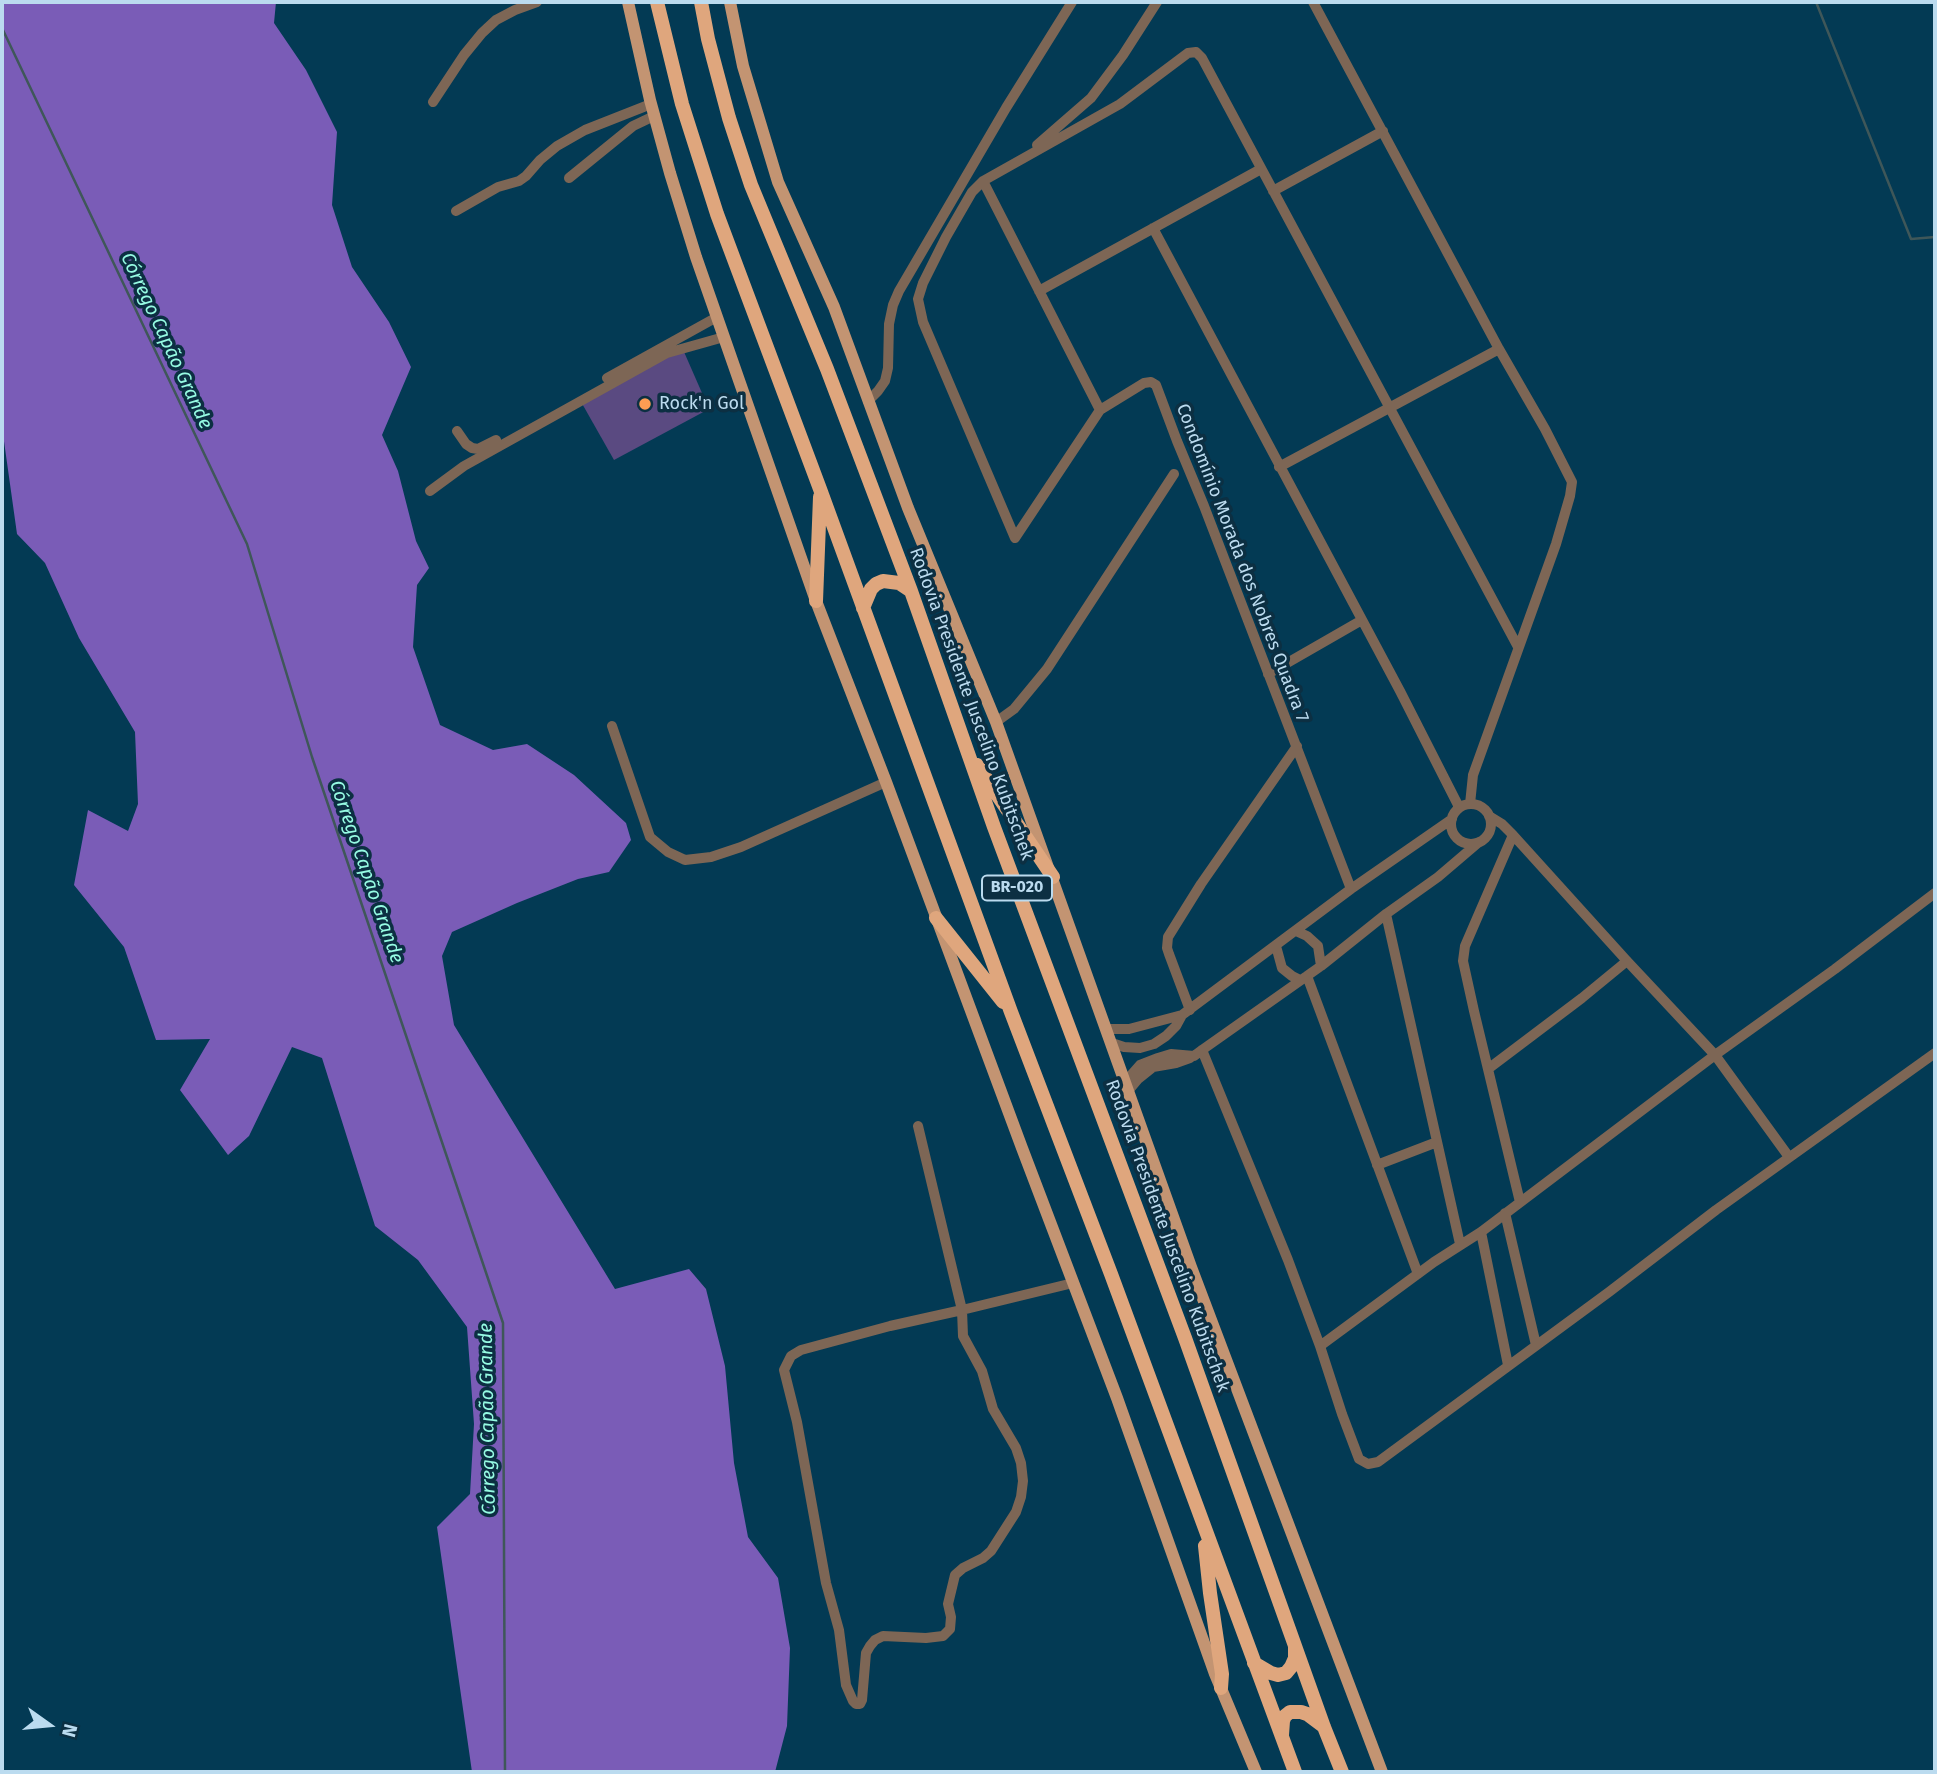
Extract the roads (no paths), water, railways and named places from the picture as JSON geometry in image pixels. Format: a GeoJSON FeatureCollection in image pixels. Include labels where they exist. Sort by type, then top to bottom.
{"type":"FeatureCollection","features":[{"type":"Feature","properties":{"kind":"highway","name":"BR-020"},"geometry":{"type":"LineString","coordinates":[[657,2],[700,167],[1011,1012],[1295,1772]]}},
{"type":"Feature","properties":{"kind":"highway","name":"Rodovia Presidente Juscelino Kubitschek"},"geometry":{"type":"LineString","coordinates":[[701,2],[729,118],[751,185],[827,369],[911,590],[994,827],[1185,1338],[1342,1772]]}},
{"type":"Feature","properties":{"kind":"highway"},"geometry":{"type":"LineString","coordinates":[[816,601],[820,489]]}},
{"type":"Feature","properties":{"kind":"highway"},"geometry":{"type":"LineString","coordinates":[[863,608],[870,589],[883,581],[891,581],[911,590]]}},
{"type":"Feature","properties":{"kind":"highway"},"geometry":{"type":"LineString","coordinates":[[965,747],[1053,877]]}},
{"type":"Feature","properties":{"kind":"highway"},"geometry":{"type":"LineString","coordinates":[[936,918],[1011,1012]]}},
{"type":"Feature","properties":{"kind":"highway"},"geometry":{"type":"LineString","coordinates":[[1203,1527],[1222,1674],[1221,1688]]}},
{"type":"Feature","properties":{"kind":"highway"},"geometry":{"type":"LineString","coordinates":[[1254,1663],[1271,1673],[1286,1673],[1294,1658],[1295,1642]]}},
{"type":"Feature","properties":{"kind":"highway"},"geometry":{"type":"LineString","coordinates":[[1282,1739],[1283,1721],[1290,1712],[1307,1714],[1324,1727]]}},
{"type":"Feature","properties":{"kind":"main road"},"geometry":{"type":"LineString","coordinates":[[628,2],[670,173],[816,601],[1117,1398],[1221,1688],[1255,1772]]}},
{"type":"Feature","properties":{"kind":"main road"},"geometry":{"type":"LineString","coordinates":[[730,2],[743,66],[778,182],[834,307],[908,508],[996,722],[1223,1353],[1382,1772]]}},
{"type":"Feature","properties":{"kind":"street"},"geometry":{"type":"LineString","coordinates":[[433,102],[482,33],[496,20],[537,2]]}},
{"type":"Feature","properties":{"kind":"street"},"geometry":{"type":"LineString","coordinates":[[868,401],[885,381],[889,324],[892,305],[898,291],[1072,2]]}},
{"type":"Feature","properties":{"kind":"street"},"geometry":{"type":"LineString","coordinates":[[1022,158],[1091,98],[1157,2]]}},
{"type":"Feature","properties":{"kind":"street"},"geometry":{"type":"LineString","coordinates":[[1112,1043],[1140,1048],[1154,1044],[1166,1036],[1186,1013],[1350,889],[1452,819],[1464,805],[1556,544],[1570,496],[1572,482],[1545,429],[1499,349],[1314,2]]}},
{"type":"Feature","properties":{"kind":"street"},"geometry":{"type":"LineString","coordinates":[[983,181],[1100,410],[1015,538],[923,323],[918,296],[946,237],[972,192],[983,181],[1120,104],[1188,53],[1196,52],[1202,58],[1518,647]]}},
{"type":"Feature","properties":{"kind":"street"},"geometry":{"type":"LineString","coordinates":[[569,178],[653,110]]}},
{"type":"Feature","properties":{"kind":"street"},"geometry":{"type":"LineString","coordinates":[[456,211],[499,187],[519,181],[549,153],[585,130],[653,110]]}},
{"type":"Feature","properties":{"kind":"street"},"geometry":{"type":"LineString","coordinates":[[1273,191],[1383,131]]}},
{"type":"Feature","properties":{"kind":"street"},"geometry":{"type":"LineString","coordinates":[[1039,292],[1261,169]]}},
{"type":"Feature","properties":{"kind":"street"},"geometry":{"type":"LineString","coordinates":[[1153,228],[1279,467],[1464,805]]}},
{"type":"Feature","properties":{"kind":"street"},"geometry":{"type":"LineString","coordinates":[[457,431],[466,444],[478,449],[548,413],[717,317]]}},
{"type":"Feature","properties":{"kind":"street"},"geometry":{"type":"LineString","coordinates":[[429,491],[464,466],[667,353],[724,337]]}},
{"type":"Feature","properties":{"kind":"street"},"geometry":{"type":"LineString","coordinates":[[1279,467],[1499,349]]}},
{"type":"Feature","properties":{"kind":"street","name":"Condomínio Morada dos Nobres Quadra 7"},"geometry":{"type":"LineString","coordinates":[[1100,410],[1144,383],[1154,383],[1159,390],[1350,889]]}},
{"type":"Feature","properties":{"kind":"street"},"geometry":{"type":"LineString","coordinates":[[996,722],[1014,709],[1047,669],[1174,474]]}},
{"type":"Feature","properties":{"kind":"street"},"geometry":{"type":"LineString","coordinates":[[1268,674],[1362,620]]}},
{"type":"Feature","properties":{"kind":"street"},"geometry":{"type":"LineString","coordinates":[[612,726],[650,837],[668,852],[685,860],[710,857],[741,847],[886,782]]}},
{"type":"Feature","properties":{"kind":"street"},"geometry":{"type":"LineString","coordinates":[[1186,1013],[1167,948],[1168,937],[1201,884],[1297,747]]}},
{"type":"Feature","properties":{"kind":"street"},"geometry":{"type":"LineString","coordinates":[[1464,805],[1481,807],[1513,835],[1715,1055],[1790,1157]]}},
{"type":"Feature","properties":{"kind":"street"},"geometry":{"type":"LineString","coordinates":[[1127,1086],[1153,1067],[1183,1061],[1198,1053],[1321,966],[1438,877],[1483,838],[1490,829],[1489,816]]}},
{"type":"Feature","properties":{"kind":"street"},"geometry":{"type":"LineString","coordinates":[[1452,819],[1452,831],[1460,840],[1472,844],[1483,838],[1513,835]]}},
{"type":"Feature","properties":{"kind":"street"},"geometry":{"type":"LineString","coordinates":[[1513,835],[1464,953],[1465,971],[1520,1202]]}},
{"type":"Feature","properties":{"kind":"street"},"geometry":{"type":"LineString","coordinates":[[1320,1346],[1460,1244],[1481,1232],[1935,893]]}},
{"type":"Feature","properties":{"kind":"street"},"geometry":{"type":"LineString","coordinates":[[1386,914],[1460,1244]]}},
{"type":"Feature","properties":{"kind":"street"},"geometry":{"type":"LineString","coordinates":[[1296,931],[1318,946],[1321,966]]}},
{"type":"Feature","properties":{"kind":"street"},"geometry":{"type":"LineString","coordinates":[[1276,946],[1282,968],[1292,976],[1303,978]]}},
{"type":"Feature","properties":{"kind":"street"},"geometry":{"type":"LineString","coordinates":[[1488,1069],[1627,961]]}},
{"type":"Feature","properties":{"kind":"street"},"geometry":{"type":"LineString","coordinates":[[1303,978],[1418,1274]]}},
{"type":"Feature","properties":{"kind":"street"},"geometry":{"type":"LineString","coordinates":[[1107,1028],[1129,1029],[1186,1013]]}},
{"type":"Feature","properties":{"kind":"street"},"geometry":{"type":"LineString","coordinates":[[1166,1036],[1171,1054]]}},
{"type":"Feature","properties":{"kind":"street"},"geometry":{"type":"LineString","coordinates":[[1154,1044],[1158,1058]]}},
{"type":"Feature","properties":{"kind":"street"},"geometry":{"type":"LineString","coordinates":[[1127,1086],[1140,1065],[1171,1054],[1198,1053]]}},
{"type":"Feature","properties":{"kind":"street"},"geometry":{"type":"LineString","coordinates":[[1198,1053],[1242,1146],[1320,1346],[1359,1460],[1368,1464],[1378,1462],[1935,1053]]}},
{"type":"Feature","properties":{"kind":"street"},"geometry":{"type":"LineString","coordinates":[[918,1126],[962,1310],[963,1336],[982,1371],[993,1409],[1016,1448],[1023,1481],[1016,1512],[991,1551],[955,1575],[948,1604],[950,1629],[943,1636],[883,1636],[875,1640],[866,1653],[862,1700],[860,1704],[856,1704],[846,1685],[839,1630],[826,1583],[784,1370],[791,1356],[801,1350],[890,1326],[962,1310],[1073,1283]]}},
{"type":"Feature","properties":{"kind":"street"},"geometry":{"type":"LineString","coordinates":[[1377,1165],[1437,1142]]}},
{"type":"Feature","properties":{"kind":"street"},"geometry":{"type":"LineString","coordinates":[[1505,1213],[1536,1345]]}},
{"type":"Feature","properties":{"kind":"street"},"geometry":{"type":"LineString","coordinates":[[1481,1232],[1508,1365]]}},
{"type":"Feature","properties":{"kind":"waterway"},"geometry":{"type":"LineString","coordinates":[[1816,2],[1911,239],[1935,237]]}},
{"type":"Feature","properties":{"kind":"waterway","name":"Córrego Capão Grande"},"geometry":{"type":"LineString","coordinates":[[2,28],[247,544],[312,757],[503,1323],[505,1772]]}},
{"type":"Feature","properties":{"kind":"place","name":"Rock'n Gol"},"geometry":{"type":"Point","coordinates":[645,404]}}]}
